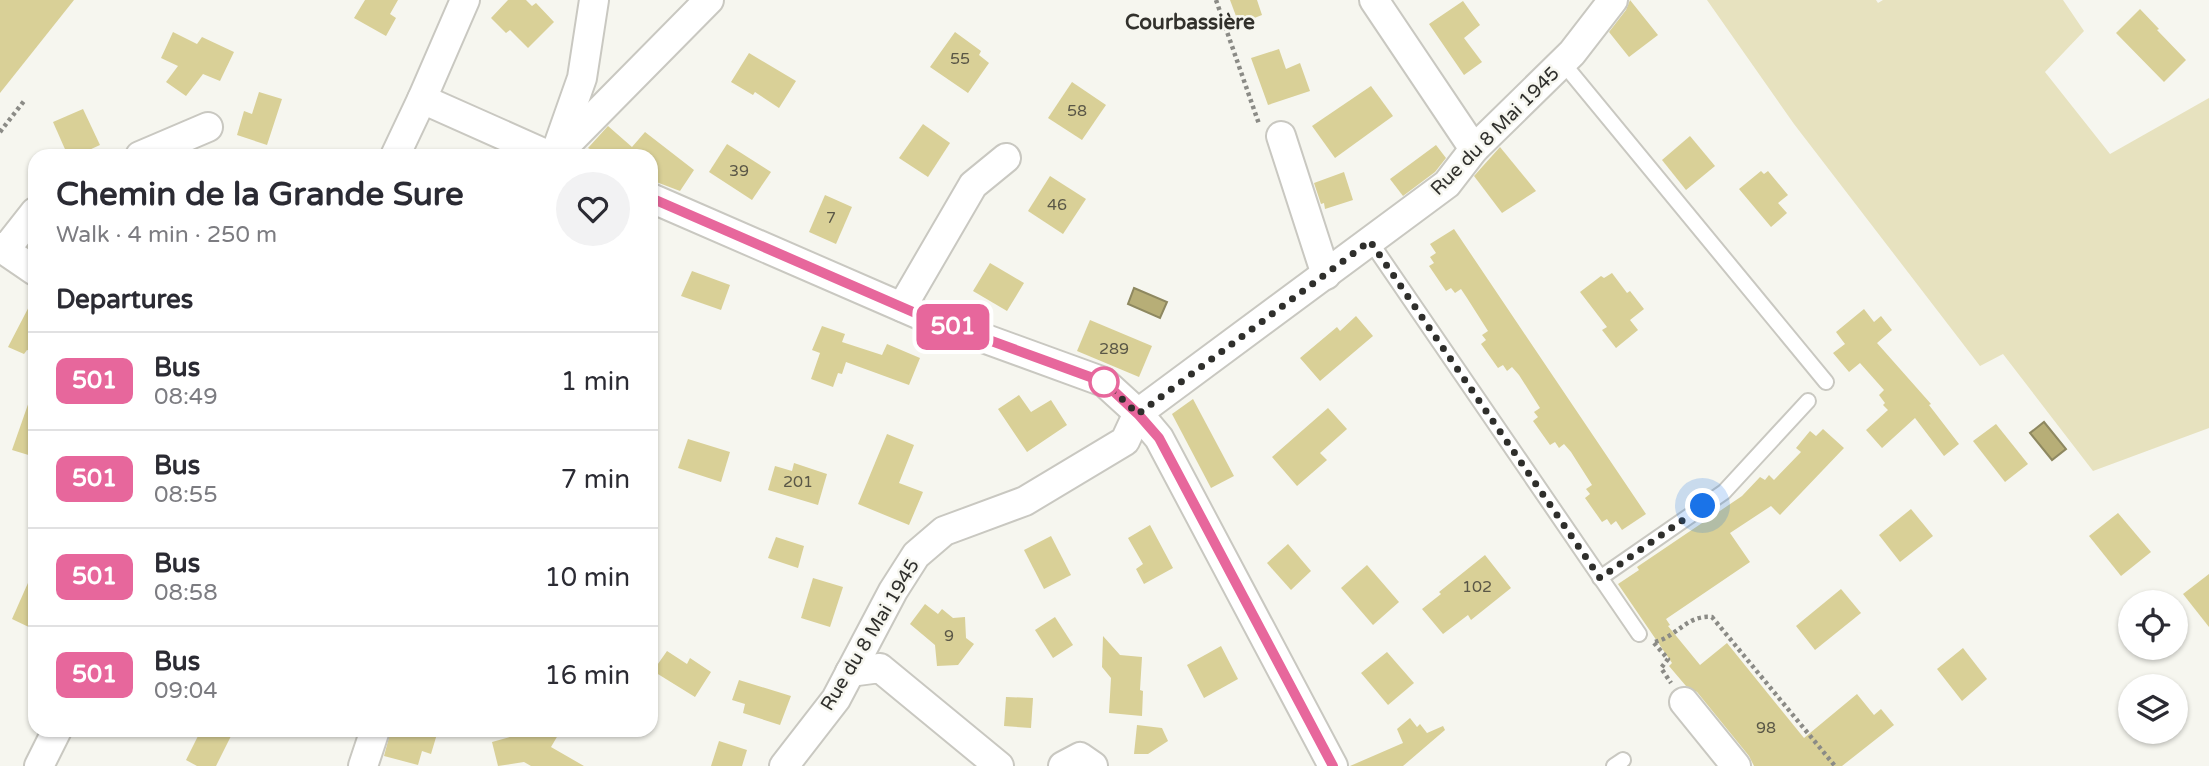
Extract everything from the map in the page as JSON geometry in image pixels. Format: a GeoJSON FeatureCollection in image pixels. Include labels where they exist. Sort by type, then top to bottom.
{"type":"FeatureCollection","features":[{"type":"Feature","properties":{"kind":"street"},"geometry":{"type":"LineString","coordinates":[[398,149],[465,0]]}},
{"type":"Feature","properties":{"kind":"street"},"geometry":{"type":"LineString","coordinates":[[556,149],[582,78],[594,0]]}},
{"type":"Feature","properties":{"kind":"street"},"geometry":{"type":"LineString","coordinates":[[560,149],[709,0]]}},
{"type":"Feature","properties":{"kind":"street"},"geometry":{"type":"LineString","coordinates":[[1374,0],[1474,149]]}},
{"type":"Feature","properties":{"kind":"street","name":"Rue du 8 Mai 1945"},"geometry":{"type":"LineString","coordinates":[[784,766],[835,699],[916,555],[944,531],[1025,501],[1125,441],[1138,414],[1447,184],[1474,149],[1563,63],[1613,0]]}},
{"type":"Feature","properties":{"kind":"street"},"geometry":{"type":"LineString","coordinates":[[422,99],[537,149]]}},
{"type":"Feature","properties":{"kind":"street"},"geometry":{"type":"LineString","coordinates":[[156,149],[208,127]]}},
{"type":"Feature","properties":{"kind":"street"},"geometry":{"type":"LineString","coordinates":[[1281,136],[1326,275]]}},
{"type":"Feature","properties":{"kind":"street"},"geometry":{"type":"LineString","coordinates":[[902,307],[973,185],[1006,158]]}},
{"type":"Feature","properties":{"kind":"street"},"geometry":{"type":"LineString","coordinates":[[658,201],[902,307],[1104,382],[1159,438],[1333,766]]}},
{"type":"Feature","properties":{"kind":"street"},"geometry":{"type":"LineString","coordinates":[[28,220],[3,248],[28,266]]}},
{"type":"Feature","properties":{"kind":"street"},"geometry":{"type":"LineString","coordinates":[[872,632],[880,668],[996,765]]}},
{"type":"Feature","properties":{"kind":"street"},"geometry":{"type":"LineString","coordinates":[[850,672],[880,668]]}},
{"type":"Feature","properties":{"kind":"street"},"geometry":{"type":"LineString","coordinates":[[1684,702],[1736,766]]}},
{"type":"Feature","properties":{"kind":"street"},"geometry":{"type":"LineString","coordinates":[[39,766],[54,737]]}},
{"type":"Feature","properties":{"kind":"street"},"geometry":{"type":"LineString","coordinates":[[363,766],[373,737]]}},
{"type":"Feature","properties":{"kind":"street"},"geometry":{"type":"LineString","coordinates":[[1063,766],[1080,757],[1093,766]]}},
{"type":"Feature","properties":{"kind":"lane"},"geometry":{"type":"LineString","coordinates":[[1563,63],[1826,382]]}},
{"type":"Feature","properties":{"kind":"lane"},"geometry":{"type":"LineString","coordinates":[[1370,241],[1639,634]]}},
{"type":"Feature","properties":{"kind":"lane"},"geometry":{"type":"LineString","coordinates":[[1600,578],[1724,492],[1808,401]]}},
{"type":"Feature","properties":{"kind":"path"},"geometry":{"type":"LineString","coordinates":[[0,132],[24,101]]}},
{"type":"Feature","properties":{"kind":"path"},"geometry":{"type":"LineString","coordinates":[[1684,702],[1661,668],[1668,659],[1654,643],[1698,616],[1712,617],[1835,766]]}},
{"type":"Feature","properties":{"kind":"shaded area"},"geometry":{"type":"Polygon","coordinates":[[[1707,0],[1876,0],[1878,3],[1883,0],[2063,0],[2084,31],[2045,72],[2110,154],[2209,98],[2209,428],[2093,471],[2003,354],[1980,366],[1794,124],[1707,0]]]}},
{"type":"Feature","properties":{"kind":"shaded area"},"geometry":{"type":"Polygon","coordinates":[[[1134,288],[1167,302],[1160,318],[1128,304],[1134,288]]]}},
{"type":"Feature","properties":{"kind":"shaded area"},"geometry":{"type":"Polygon","coordinates":[[[2044,422],[2066,449],[2052,460],[2030,433],[2044,422]]]}},
{"type":"Feature","properties":{"kind":"building"},"geometry":{"type":"Polygon","coordinates":[[[0,0],[74,0],[0,93],[0,0]]]}},
{"type":"Feature","properties":{"kind":"building"},"geometry":{"type":"Polygon","coordinates":[[[365,0],[398,0],[390,14],[396,18],[386,36],[354,18],[365,0]]]}},
{"type":"Feature","properties":{"kind":"building"},"geometry":{"type":"Polygon","coordinates":[[[508,0],[526,0],[532,6],[536,3],[554,22],[528,48],[510,30],[506,33],[491,18],[508,0]]]}},
{"type":"Feature","properties":{"kind":"building"},"geometry":{"type":"Polygon","coordinates":[[[1230,0],[1257,0],[1262,15],[1239,24],[1230,0]]]}},
{"type":"Feature","properties":{"kind":"building"},"geometry":{"type":"Polygon","coordinates":[[[1630,0],[1658,35],[1629,57],[1609,32],[1626,10],[1630,0]]]}},
{"type":"Feature","properties":{"kind":"building"},"geometry":{"type":"Polygon","coordinates":[[[1463,1],[1480,25],[1464,38],[1482,62],[1464,75],[1429,24],[1463,1]]]}},
{"type":"Feature","properties":{"kind":"building"},"geometry":{"type":"Polygon","coordinates":[[[2140,9],[2186,60],[2164,82],[2116,33],[2140,9]]]}},
{"type":"Feature","properties":{"kind":"building"},"geometry":{"type":"Polygon","coordinates":[[[173,32],[197,44],[202,37],[234,52],[220,81],[203,74],[186,96],[166,82],[178,66],[161,58],[173,32]]]}},
{"type":"Feature","properties":{"kind":"building"},"geometry":{"type":"Polygon","coordinates":[[[955,32],[981,51],[979,55],[989,63],[968,93],[930,67],[955,32]]]}},
{"type":"Feature","properties":{"kind":"building"},"geometry":{"type":"Polygon","coordinates":[[[1279,49],[1286,69],[1300,63],[1310,91],[1268,105],[1251,58],[1279,49]]]}},
{"type":"Feature","properties":{"kind":"building"},"geometry":{"type":"Polygon","coordinates":[[[749,53],[796,81],[779,108],[755,92],[753,95],[731,82],[749,53]]]}},
{"type":"Feature","properties":{"kind":"building"},"geometry":{"type":"Polygon","coordinates":[[[1072,82],[1106,105],[1082,140],[1048,118],[1072,82]]]}},
{"type":"Feature","properties":{"kind":"building"},"geometry":{"type":"Polygon","coordinates":[[[1371,86],[1393,116],[1335,158],[1312,126],[1371,86]]]}},
{"type":"Feature","properties":{"kind":"building"},"geometry":{"type":"Polygon","coordinates":[[[259,92],[282,99],[267,145],[237,135],[244,111],[252,114],[259,92]]]}},
{"type":"Feature","properties":{"kind":"building"},"geometry":{"type":"Polygon","coordinates":[[[83,109],[100,145],[91,149],[65,149],[53,122],[83,109]]]}},
{"type":"Feature","properties":{"kind":"building"},"geometry":{"type":"Polygon","coordinates":[[[923,124],[950,143],[928,177],[899,158],[923,124]]]}},
{"type":"Feature","properties":{"kind":"building"},"geometry":{"type":"Polygon","coordinates":[[[608,126],[632,147],[645,132],[694,170],[680,191],[658,183],[658,149],[588,148],[608,126]]]}},
{"type":"Feature","properties":{"kind":"building"},"geometry":{"type":"Polygon","coordinates":[[[1690,136],[1715,166],[1686,190],[1662,160],[1690,136]]]}},
{"type":"Feature","properties":{"kind":"building"},"geometry":{"type":"Polygon","coordinates":[[[727,144],[771,172],[752,200],[709,172],[727,144]]]}},
{"type":"Feature","properties":{"kind":"building"},"geometry":{"type":"Polygon","coordinates":[[[1436,145],[1446,158],[1435,172],[1403,196],[1390,179],[1436,145]]]}},
{"type":"Feature","properties":{"kind":"building"},"geometry":{"type":"Polygon","coordinates":[[[1500,147],[1536,191],[1502,213],[1474,176],[1500,147]]]}},
{"type":"Feature","properties":{"kind":"building"},"geometry":{"type":"Polygon","coordinates":[[[1761,171],[1764,174],[1768,171],[1788,195],[1778,203],[1787,213],[1771,227],[1739,189],[1761,171]]]}},
{"type":"Feature","properties":{"kind":"building"},"geometry":{"type":"Polygon","coordinates":[[[1344,172],[1353,200],[1325,209],[1314,183],[1344,172]]]}},
{"type":"Feature","properties":{"kind":"building"},"geometry":{"type":"Polygon","coordinates":[[[1050,176],[1086,199],[1063,234],[1028,211],[1050,176]]]}},
{"type":"Feature","properties":{"kind":"building"},"geometry":{"type":"Polygon","coordinates":[[[825,195],[852,207],[836,244],[809,232],[825,195]]]}},
{"type":"Feature","properties":{"kind":"building"},"geometry":{"type":"Polygon","coordinates":[[[1454,229],[1646,514],[1622,530],[1616,521],[1611,525],[1607,519],[1602,522],[1585,498],[1590,494],[1586,489],[1592,485],[1571,452],[1564,444],[1559,448],[1555,442],[1550,445],[1533,421],[1538,417],[1534,412],[1540,408],[1519,375],[1512,367],[1507,371],[1503,365],[1498,368],[1481,344],[1486,340],[1482,335],[1488,331],[1461,289],[1455,293],[1451,288],[1446,291],[1429,266],[1434,263],[1430,257],[1436,253],[1430,244],[1454,229]]]}},
{"type":"Feature","properties":{"kind":"building"},"geometry":{"type":"Polygon","coordinates":[[[990,263],[1024,283],[1007,311],[973,291],[990,263]]]}},
{"type":"Feature","properties":{"kind":"building"},"geometry":{"type":"Polygon","coordinates":[[[692,271],[730,285],[721,310],[681,296],[692,271]]]}},
{"type":"Feature","properties":{"kind":"building"},"geometry":{"type":"Polygon","coordinates":[[[1612,273],[1644,309],[1630,320],[1638,330],[1616,348],[1602,330],[1607,327],[1580,292],[1601,276],[1604,278],[1612,273]]]}},
{"type":"Feature","properties":{"kind":"building"},"geometry":{"type":"Polygon","coordinates":[[[28,308],[28,350],[24,354],[8,347],[28,308]]]}},
{"type":"Feature","properties":{"kind":"building"},"geometry":{"type":"Polygon","coordinates":[[[1864,309],[1874,322],[1881,316],[1892,330],[1877,343],[1931,404],[1929,405],[1959,444],[1944,456],[1915,418],[1882,448],[1866,430],[1888,410],[1879,395],[1884,390],[1860,363],[1849,372],[1833,353],[1845,344],[1836,332],[1864,309]]]}},
{"type":"Feature","properties":{"kind":"building"},"geometry":{"type":"Polygon","coordinates":[[[1356,316],[1373,336],[1320,381],[1300,358],[1337,327],[1340,331],[1356,316]]]}},
{"type":"Feature","properties":{"kind":"building"},"geometry":{"type":"Polygon","coordinates":[[[1090,320],[1152,346],[1139,377],[1077,351],[1090,320]]]}},
{"type":"Feature","properties":{"kind":"building"},"geometry":{"type":"Polygon","coordinates":[[[822,326],[845,334],[842,342],[882,355],[887,344],[920,358],[909,385],[846,362],[833,387],[811,379],[820,353],[812,350],[822,326]]]}},
{"type":"Feature","properties":{"kind":"building"},"geometry":{"type":"Polygon","coordinates":[[[1019,395],[1031,412],[1051,400],[1067,425],[1027,452],[998,409],[1019,395]]]}},
{"type":"Feature","properties":{"kind":"building"},"geometry":{"type":"Polygon","coordinates":[[[1193,399],[1234,476],[1211,488],[1172,414],[1193,399]]]}},
{"type":"Feature","properties":{"kind":"building"},"geometry":{"type":"Polygon","coordinates":[[[28,404],[28,455],[12,450],[28,404]]]}},
{"type":"Feature","properties":{"kind":"building"},"geometry":{"type":"Polygon","coordinates":[[[1328,408],[1347,429],[1320,453],[1327,460],[1297,486],[1272,457],[1328,408]]]}},
{"type":"Feature","properties":{"kind":"building"},"geometry":{"type":"Polygon","coordinates":[[[1996,424],[2028,464],[2005,482],[1973,441],[1996,424]]]}},
{"type":"Feature","properties":{"kind":"building"},"geometry":{"type":"Polygon","coordinates":[[[1823,429],[1844,448],[1780,515],[1771,506],[1730,533],[1750,562],[1666,619],[1670,625],[1668,626],[1700,665],[1727,643],[1804,738],[1857,694],[1874,715],[1881,709],[1894,725],[1842,766],[1754,766],[1749,756],[1697,692],[1686,686],[1669,666],[1672,663],[1618,584],[1639,570],[1637,567],[1742,496],[1760,477],[1765,480],[1769,475],[1774,480],[1801,452],[1796,448],[1810,431],[1816,436],[1823,429]]]}},
{"type":"Feature","properties":{"kind":"building"},"geometry":{"type":"Polygon","coordinates":[[[887,434],[914,445],[899,483],[923,492],[909,525],[858,504],[887,434]]]}},
{"type":"Feature","properties":{"kind":"building"},"geometry":{"type":"Polygon","coordinates":[[[688,439],[730,452],[721,482],[678,468],[688,439]]]}},
{"type":"Feature","properties":{"kind":"building"},"geometry":{"type":"Polygon","coordinates":[[[794,463],[827,474],[818,505],[768,490],[775,466],[792,471],[794,463]]]}},
{"type":"Feature","properties":{"kind":"building"},"geometry":{"type":"Polygon","coordinates":[[[1911,509],[1933,536],[1900,562],[1879,535],[1911,509]]]}},
{"type":"Feature","properties":{"kind":"building"},"geometry":{"type":"Polygon","coordinates":[[[2118,513],[2151,552],[2121,576],[2089,536],[2118,513]]]}},
{"type":"Feature","properties":{"kind":"building"},"geometry":{"type":"Polygon","coordinates":[[[1150,525],[1173,568],[1144,584],[1136,569],[1143,564],[1128,538],[1150,525]]]}},
{"type":"Feature","properties":{"kind":"building"},"geometry":{"type":"Polygon","coordinates":[[[1051,536],[1071,575],[1044,589],[1024,550],[1051,536]]]}},
{"type":"Feature","properties":{"kind":"building"},"geometry":{"type":"Polygon","coordinates":[[[776,537],[804,546],[798,568],[768,558],[776,537]]]}},
{"type":"Feature","properties":{"kind":"building"},"geometry":{"type":"Polygon","coordinates":[[[1288,544],[1311,571],[1291,590],[1267,563],[1288,544]]]}},
{"type":"Feature","properties":{"kind":"building"},"geometry":{"type":"Polygon","coordinates":[[[1485,555],[1511,588],[1471,620],[1468,615],[1443,634],[1422,609],[1485,555]]]}},
{"type":"Feature","properties":{"kind":"building"},"geometry":{"type":"Polygon","coordinates":[[[1367,565],[1399,602],[1373,625],[1341,588],[1367,565]]]}},
{"type":"Feature","properties":{"kind":"building"},"geometry":{"type":"Polygon","coordinates":[[[2209,574],[2209,627],[2188,600],[2188,590],[2209,574]]]}},
{"type":"Feature","properties":{"kind":"building"},"geometry":{"type":"Polygon","coordinates":[[[813,578],[843,587],[830,627],[801,618],[813,578]]]}},
{"type":"Feature","properties":{"kind":"building"},"geometry":{"type":"Polygon","coordinates":[[[28,583],[28,627],[12,619],[28,583]]]}},
{"type":"Feature","properties":{"kind":"building"},"geometry":{"type":"Polygon","coordinates":[[[1841,589],[1861,613],[1815,650],[1796,626],[1841,589]]]}},
{"type":"Feature","properties":{"kind":"building"},"geometry":{"type":"Polygon","coordinates":[[[925,604],[938,614],[942,609],[953,618],[965,617],[966,638],[974,644],[958,665],[937,666],[935,645],[910,624],[925,604]]]}},
{"type":"Feature","properties":{"kind":"building"},"geometry":{"type":"Polygon","coordinates":[[[1055,617],[1073,645],[1053,658],[1035,630],[1055,617]]]}},
{"type":"Feature","properties":{"kind":"building"},"geometry":{"type":"Polygon","coordinates":[[[1103,636],[1120,655],[1142,657],[1142,716],[1109,713],[1111,678],[1102,667],[1103,636]]]}},
{"type":"Feature","properties":{"kind":"building"},"geometry":{"type":"Polygon","coordinates":[[[1221,646],[1238,679],[1204,698],[1187,665],[1221,646]]]}},
{"type":"Feature","properties":{"kind":"building"},"geometry":{"type":"Polygon","coordinates":[[[1963,648],[1987,679],[1962,701],[1937,669],[1963,648]]]}},
{"type":"Feature","properties":{"kind":"building"},"geometry":{"type":"Polygon","coordinates":[[[667,651],[687,664],[690,658],[711,672],[695,697],[658,674],[658,664],[667,651]]]}},
{"type":"Feature","properties":{"kind":"building"},"geometry":{"type":"Polygon","coordinates":[[[1387,652],[1414,683],[1388,705],[1361,673],[1387,652]]]}},
{"type":"Feature","properties":{"kind":"building"},"geometry":{"type":"Polygon","coordinates":[[[739,680],[791,696],[780,725],[743,713],[745,704],[732,700],[739,680]]]}},
{"type":"Feature","properties":{"kind":"building"},"geometry":{"type":"Polygon","coordinates":[[[1006,697],[1033,698],[1031,728],[1004,726],[1006,697]]]}},
{"type":"Feature","properties":{"kind":"building"},"geometry":{"type":"Polygon","coordinates":[[[1410,718],[1417,727],[1420,724],[1427,733],[1443,726],[1445,730],[1403,766],[1350,766],[1403,743],[1397,729],[1410,718]]]}},
{"type":"Feature","properties":{"kind":"building"},"geometry":{"type":"Polygon","coordinates":[[[1137,725],[1162,728],[1168,741],[1148,754],[1134,754],[1137,725]]]}},
{"type":"Feature","properties":{"kind":"building"},"geometry":{"type":"Polygon","coordinates":[[[198,737],[230,737],[216,766],[197,766],[186,760],[198,737]]]}},
{"type":"Feature","properties":{"kind":"building"},"geometry":{"type":"Polygon","coordinates":[[[389,737],[436,737],[431,754],[422,751],[418,765],[384,756],[389,737]]]}},
{"type":"Feature","properties":{"kind":"building"},"geometry":{"type":"Polygon","coordinates":[[[510,737],[557,737],[551,747],[584,766],[531,766],[524,762],[498,766],[492,742],[510,737]]]}},
{"type":"Feature","properties":{"kind":"building"},"geometry":{"type":"Polygon","coordinates":[[[719,741],[747,750],[742,766],[711,766],[719,741]]]}},
{"type":"Feature","properties":{"kind":"bus line","name":"501"},"geometry":{"type":"LineString","coordinates":[[658,201],[920,315],[1104,382],[1118,393],[1159,438],[1333,766]]}},
{"type":"Feature","properties":{"kind":"district","name":"Courbassière"},"geometry":{"type":"Point","coordinates":[1190,22]}},
{"type":"Feature","properties":{"kind":"route"},"geometry":{"type":"LineString","coordinates":[[1104,382],[1138,414],[1370,241],[1600,578],[1703,506]]}}]}
